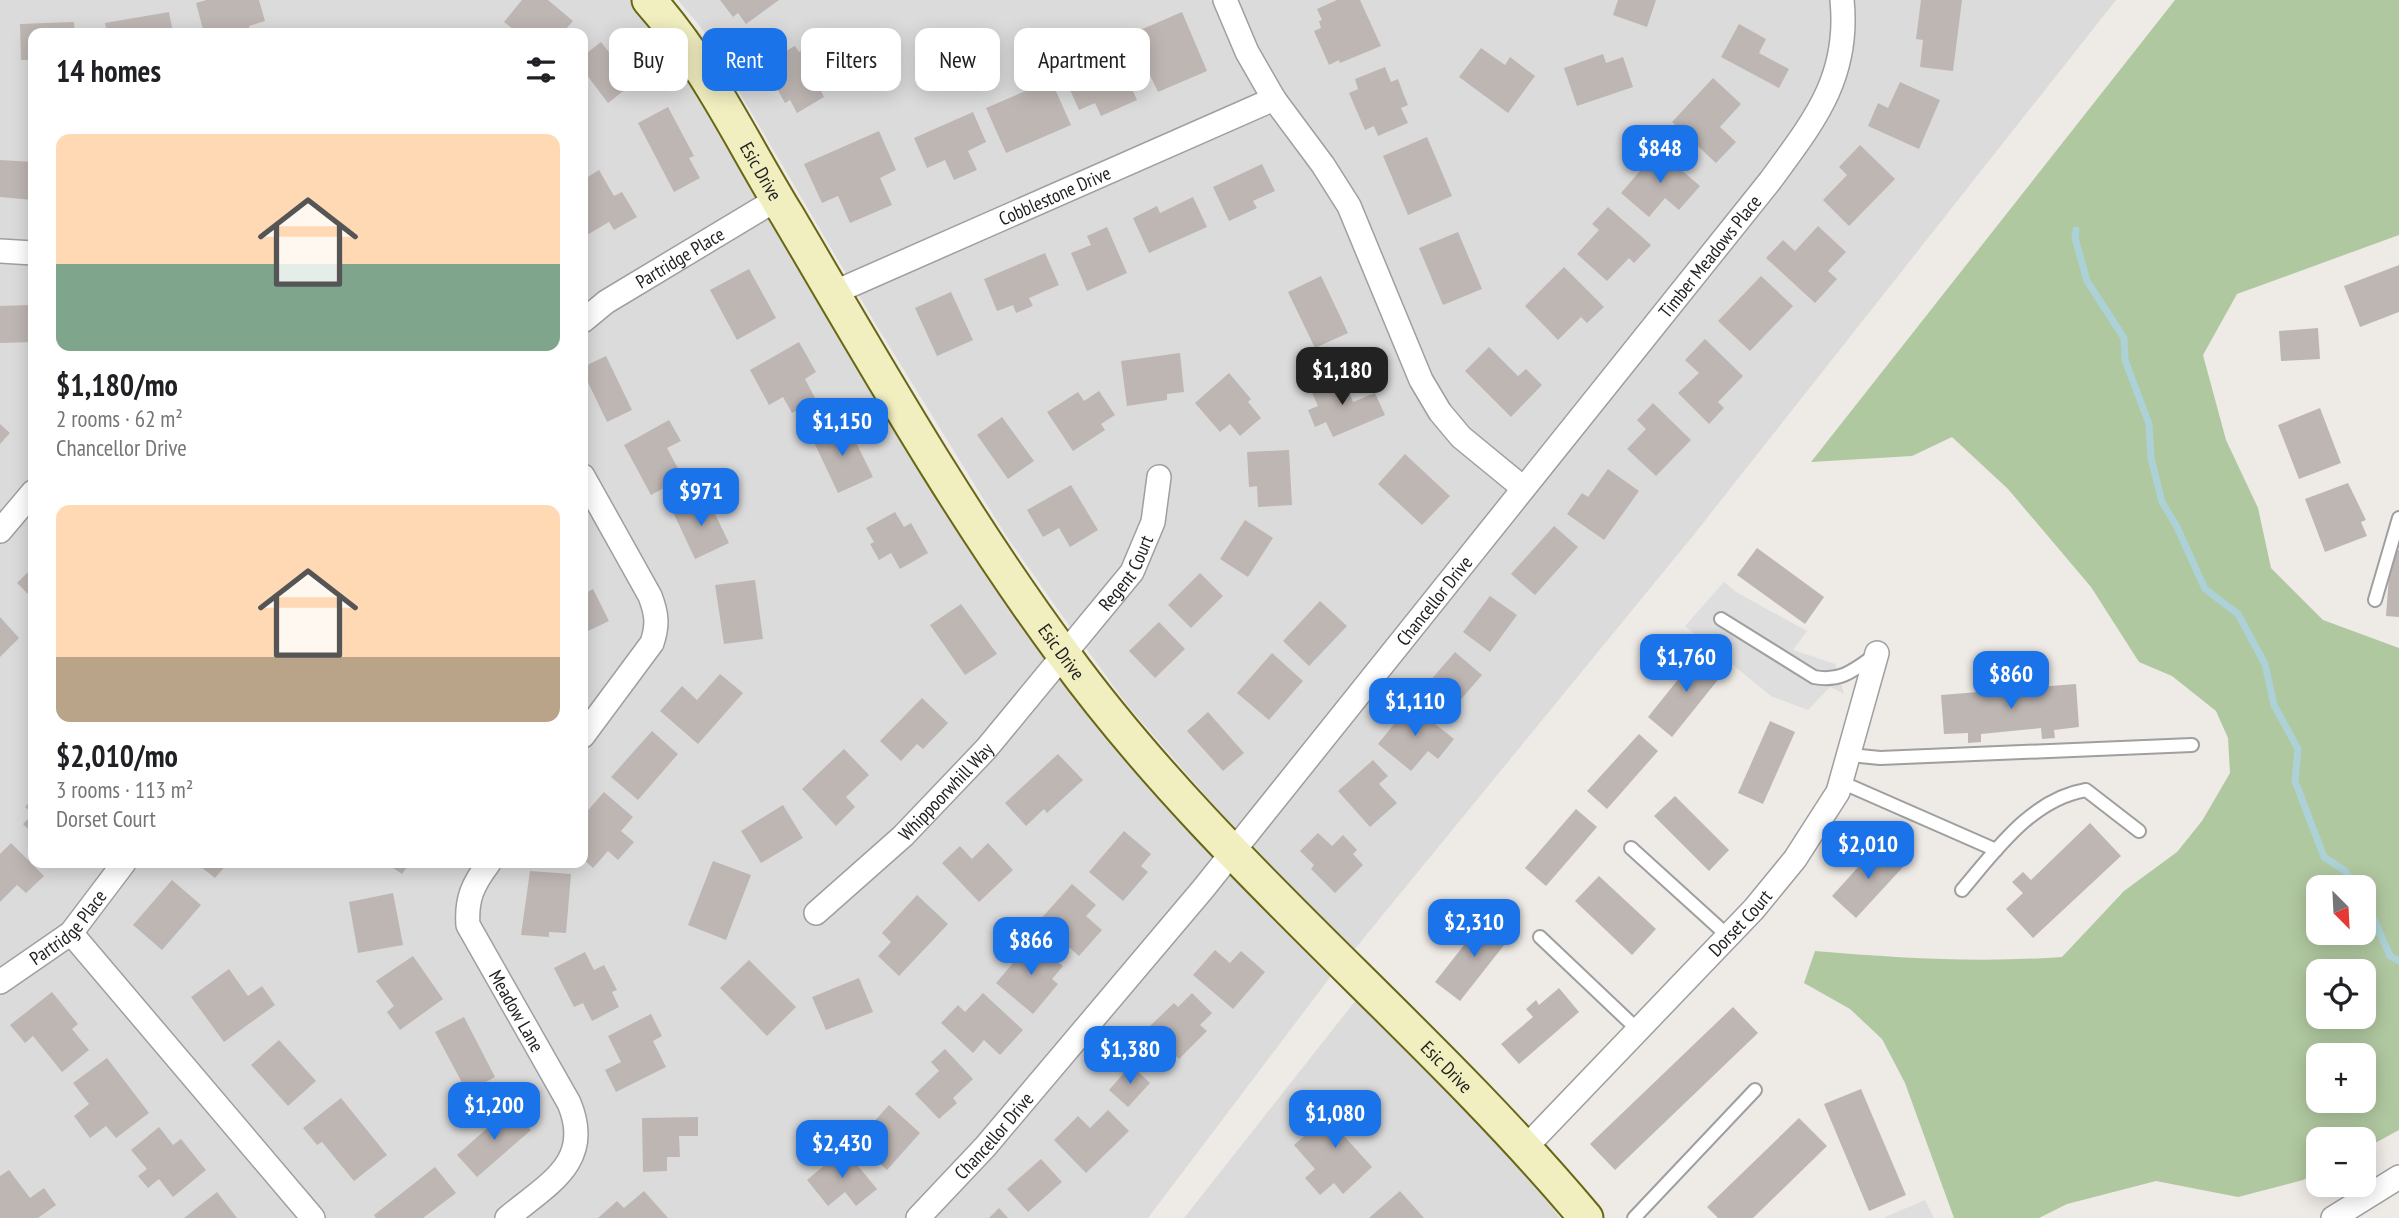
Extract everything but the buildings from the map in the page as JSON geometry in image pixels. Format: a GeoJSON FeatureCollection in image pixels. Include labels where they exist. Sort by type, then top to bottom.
{"type":"FeatureCollection","features":[{"type":"Feature","properties":{"kind":"street","name":"Esic Drive"},"geometry":{"type":"LineString","coordinates":[[649,0],[702,66],[832,293],[1000,566],[1065,657],[1162,778],[1231,853],[1407,1024],[1527,1147],[1586,1218]]}},
{"type":"Feature","properties":{"kind":"street"},"geometry":{"type":"LineString","coordinates":[[1225,0],[1247,52],[1274,99],[1323,165],[1349,206],[1422,380],[1440,412],[1461,437],[1522,487]]}},
{"type":"Feature","properties":{"kind":"street","name":"Timber Meadows Place"},"geometry":{"type":"LineString","coordinates":[[1522,487],[1770,181],[1820,113],[1838,69],[1842,39],[1842,0]]}},
{"type":"Feature","properties":{"kind":"street","name":"Cobblestone Drive"},"geometry":{"type":"LineString","coordinates":[[832,293],[1274,99]]}},
{"type":"Feature","properties":{"kind":"street","name":"Partridge Place"},"geometry":{"type":"LineString","coordinates":[[588,317],[606,302],[777,199]]}},
{"type":"Feature","properties":{"kind":"street"},"geometry":{"type":"LineString","coordinates":[[0,251],[28,253]]}},
{"type":"Feature","properties":{"kind":"street","name":"Regent Court"},"geometry":{"type":"LineString","coordinates":[[1065,657],[1132,572],[1153,522],[1159,477]]}},
{"type":"Feature","properties":{"kind":"street"},"geometry":{"type":"LineString","coordinates":[[588,485],[657,612],[657,628],[652,643],[588,729]]}},
{"type":"Feature","properties":{"kind":"street","name":"Chancellor Drive"},"geometry":{"type":"LineString","coordinates":[[918,1218],[985,1147],[1231,853],[1522,487]]}},
{"type":"Feature","properties":{"kind":"street"},"geometry":{"type":"LineString","coordinates":[[0,531],[28,498]]}},
{"type":"Feature","properties":{"kind":"street","name":"Dorset Court"},"geometry":{"type":"LineString","coordinates":[[1527,1147],[1728,936],[1794,859],[1826,812],[1841,782],[1877,653]]}},
{"type":"Feature","properties":{"kind":"street","name":"Whippoorwhill Way"},"geometry":{"type":"LineString","coordinates":[[816,913],[912,827],[986,749],[1065,657]]}},
{"type":"Feature","properties":{"kind":"street","name":"Partridge Place"},"geometry":{"type":"LineString","coordinates":[[0,982],[71,933],[120,868]]}},
{"type":"Feature","properties":{"kind":"street","name":"Meadow Lane"},"geometry":{"type":"LineString","coordinates":[[486,868],[471,890],[466,906],[468,925],[577,1121],[578,1139],[573,1156],[564,1171],[507,1218]]}},
{"type":"Feature","properties":{"kind":"street"},"geometry":{"type":"LineString","coordinates":[[71,933],[313,1218]]}},
{"type":"Feature","properties":{"kind":"street"},"geometry":{"type":"LineString","coordinates":[[2333,1218],[2399,1177]]}},
{"type":"Feature","properties":{"kind":"lane"},"geometry":{"type":"LineString","coordinates":[[2375,600],[2399,518]]}},
{"type":"Feature","properties":{"kind":"lane"},"geometry":{"type":"LineString","coordinates":[[1721,619],[1814,677],[1830,680],[1847,676],[1877,653]]}},
{"type":"Feature","properties":{"kind":"lane"},"geometry":{"type":"LineString","coordinates":[[1850,755],[1880,758],[2192,745]]}},
{"type":"Feature","properties":{"kind":"lane"},"geometry":{"type":"LineString","coordinates":[[1841,782],[1996,850]]}},
{"type":"Feature","properties":{"kind":"lane"},"geometry":{"type":"LineString","coordinates":[[1962,890],[1996,850],[2045,804],[2063,794],[2086,790],[2139,831]]}},
{"type":"Feature","properties":{"kind":"lane"},"geometry":{"type":"LineString","coordinates":[[1631,848],[1728,936]]}},
{"type":"Feature","properties":{"kind":"lane"},"geometry":{"type":"LineString","coordinates":[[1540,937],[1638,1030]]}},
{"type":"Feature","properties":{"kind":"lane"},"geometry":{"type":"LineString","coordinates":[[1634,1218],[1755,1090]]}},
{"type":"Feature","properties":{"kind":"shaded area"},"geometry":{"type":"Polygon","coordinates":[[[0,0],[631,0],[655,28],[609,28],[609,91],[688,91],[688,79],[921,472],[1015,617],[1104,727],[1256,899],[1331,976],[1148,1218],[0,1218],[0,0]]]}},
{"type":"Feature","properties":{"kind":"shaded area"},"geometry":{"type":"Polygon","coordinates":[[[678,0],[2116,0],[1692,537],[1354,950],[1275,876],[1128,706],[1005,534],[875,323],[739,91],[787,91],[787,28],[702,29],[678,0]]]}},
{"type":"Feature","properties":{"kind":"shaded area"},"geometry":{"type":"Polygon","coordinates":[[[1724,582],[1736,592],[1807,631],[1793,650],[1835,664],[1844,694],[1830,687],[1808,710],[1771,696],[1685,626],[1724,582]]]}},
{"type":"Feature","properties":{"kind":"shaded area"},"geometry":{"type":"Polygon","coordinates":[[[1356,1000],[1453,1093],[1530,1178],[1560,1218],[1184,1218],[1356,1000]]]}},
{"type":"Feature","properties":{"kind":"shaded area"},"geometry":{"type":"Polygon","coordinates":[[[1925,1200],[1934,1218],[1883,1218],[1925,1200]]]}},
{"type":"Feature","properties":{"kind":"green space"},"geometry":{"type":"Polygon","coordinates":[[[2175,0],[2399,0],[2399,235],[2237,294],[2203,355],[2226,440],[2258,508],[2271,568],[2323,620],[2399,648],[2399,1130],[2376,1142],[2376,1127],[2306,1127],[2306,1178],[2238,1197],[2156,1181],[2067,1204],[2039,1218],[1954,1218],[1905,1083],[1882,1039],[1850,1009],[1804,983],[1815,951],[1938,959],[2062,957],[2124,891],[2177,852],[2202,821],[2230,773],[2228,738],[2216,711],[2172,676],[2139,662],[2091,587],[2008,489],[1952,437],[1912,456],[1811,462],[2175,0]]]}},
{"type":"Feature","properties":{"kind":"waterway"},"geometry":{"type":"LineString","coordinates":[[2076,230],[2075,238],[2087,281],[2124,338],[2125,360],[2149,424],[2151,458],[2162,502],[2177,527],[2205,589],[2238,614],[2265,664],[2274,705],[2298,749],[2295,781],[2324,857],[2348,875]]}},
{"type":"Feature","properties":{"kind":"waterway"},"geometry":{"type":"LineString","coordinates":[[2376,924],[2390,956],[2399,961]]}}]}
